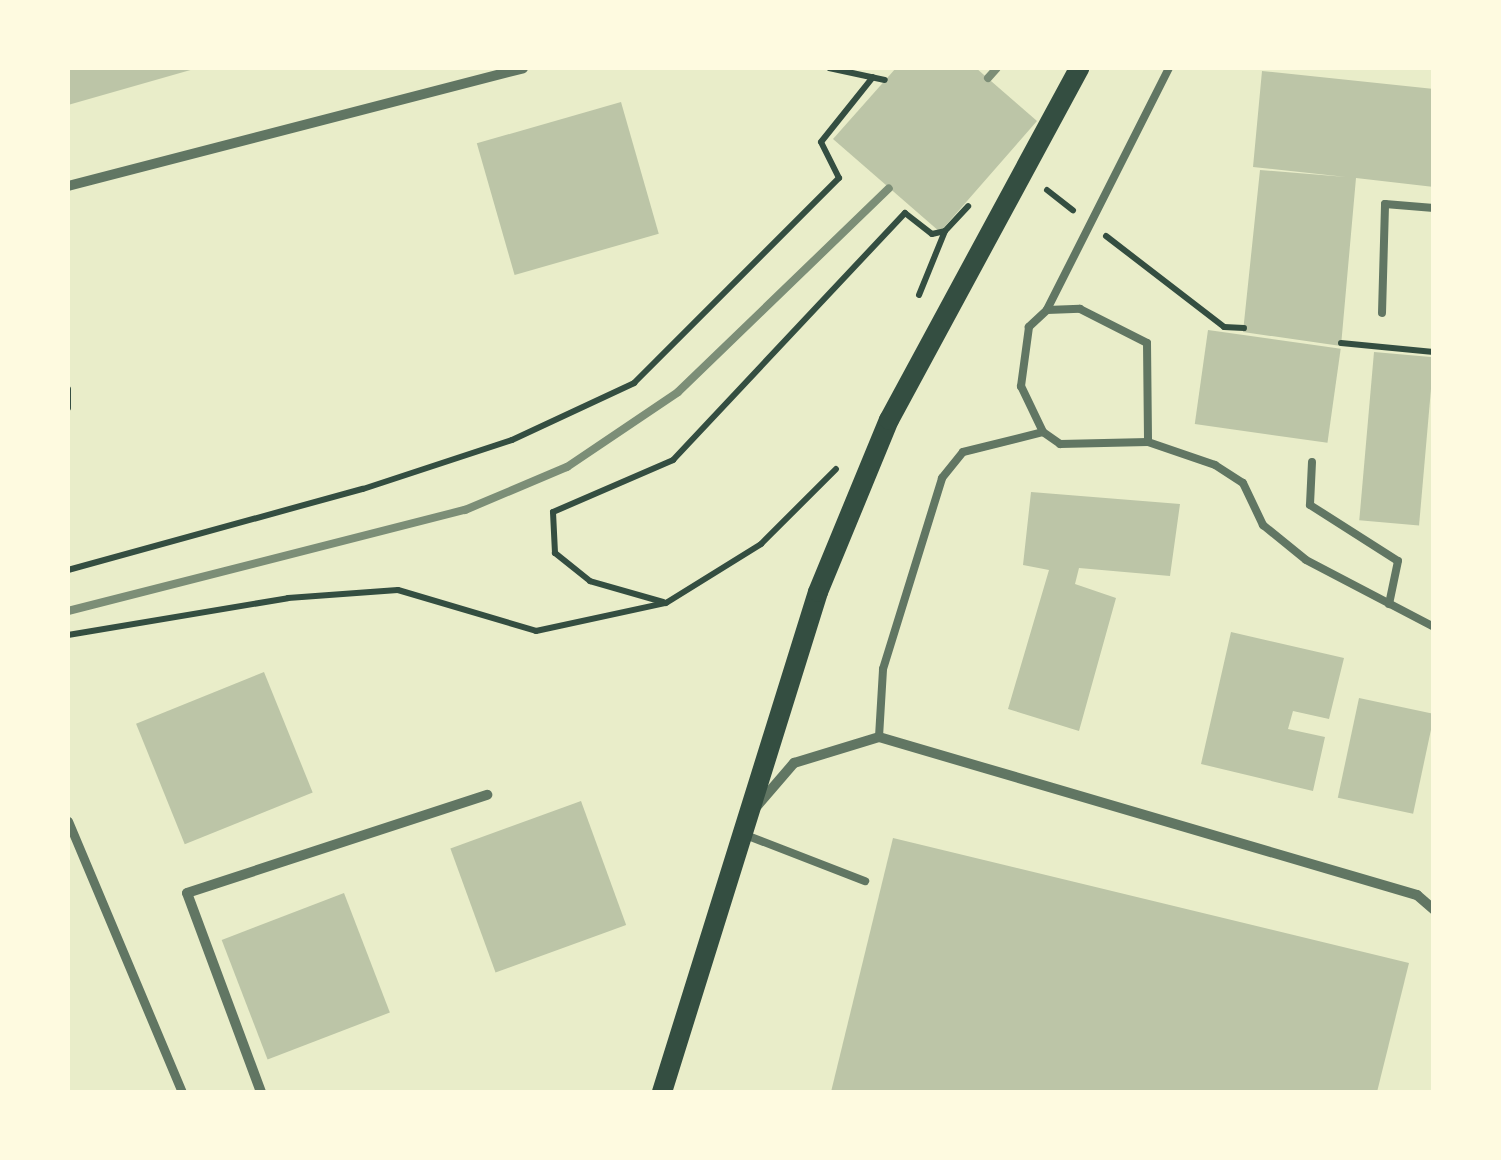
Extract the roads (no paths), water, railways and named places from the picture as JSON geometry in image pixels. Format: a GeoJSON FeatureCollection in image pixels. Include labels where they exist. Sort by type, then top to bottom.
{"type":"FeatureCollection","features":[{"type":"Feature","properties":{"kind":"main road"},"geometry":{"type":"LineString","coordinates":[[662,1092],[738,832],[818,592],[889,420],[1079,68]]}},
{"type":"Feature","properties":{"kind":"street"},"geometry":{"type":"LineString","coordinates":[[68,186],[523,68]]}},
{"type":"Feature","properties":{"kind":"street"},"geometry":{"type":"LineString","coordinates":[[738,832],[794,764],[879,737],[1416,895],[1434,910]]}},
{"type":"Feature","properties":{"kind":"street"},"geometry":{"type":"LineString","coordinates":[[260,1092],[187,893],[487,796]]}},
{"type":"Feature","properties":{"kind":"street"},"geometry":{"type":"LineString","coordinates":[[68,821],[182,1092]]}},
{"type":"Feature","properties":{"kind":"lane"},"geometry":{"type":"LineString","coordinates":[[1169,68],[1047,310],[1029,328],[1021,386],[1043,432],[1060,444],[1148,442],[1243,484],[1263,525],[1306,560],[1434,627]]}},
{"type":"Feature","properties":{"kind":"lane"},"geometry":{"type":"LineString","coordinates":[[1382,313],[1385,204],[1434,208]]}},
{"type":"Feature","properties":{"kind":"lane"},"geometry":{"type":"LineString","coordinates":[[1047,310],[1080,309],[1147,343],[1148,442]]}},
{"type":"Feature","properties":{"kind":"lane"},"geometry":{"type":"LineString","coordinates":[[879,737],[882,670],[942,478],[963,452],[1043,432]]}},
{"type":"Feature","properties":{"kind":"lane"},"geometry":{"type":"LineString","coordinates":[[1312,462],[1310,505],[1398,561],[1388,604]]}},
{"type":"Feature","properties":{"kind":"lane"},"geometry":{"type":"LineString","coordinates":[[738,832],[865,882]]}},
{"type":"Feature","properties":{"kind":"lane"},"geometry":{"type":"LineString","coordinates":[[1416,895],[1434,896]]}},
{"type":"Feature","properties":{"kind":"railway"},"geometry":{"type":"LineString","coordinates":[[988,78],[997,68]]}},
{"type":"Feature","properties":{"kind":"railway"},"geometry":{"type":"LineString","coordinates":[[68,611],[465,510],[567,467],[678,392],[889,188]]}}]}
